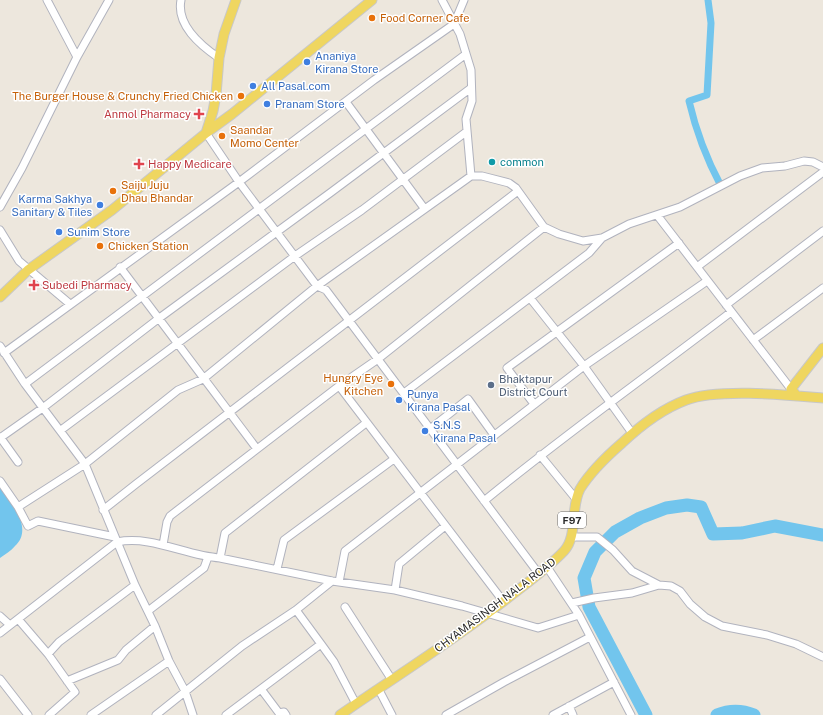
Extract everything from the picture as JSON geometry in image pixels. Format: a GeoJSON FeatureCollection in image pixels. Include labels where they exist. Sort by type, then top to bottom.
{"type":"FeatureCollection","features":[{"type":"Feature","properties":{"kind":"main road"},"geometry":{"type":"LineString","coordinates":[[206,133],[216,95],[219,58],[224,34],[236,0]]}},
{"type":"Feature","properties":{"kind":"main road"},"geometry":{"type":"LineString","coordinates":[[0,297],[28,270],[112,210],[372,0]]}},
{"type":"Feature","properties":{"kind":"main road"},"geometry":{"type":"LineString","coordinates":[[794,392],[823,348]]}},
{"type":"Feature","properties":{"kind":"main road","name":"CHYAMASINGH NALA ROAD"},"geometry":{"type":"LineString","coordinates":[[340,715],[379,690],[488,613],[547,567],[565,550],[571,537],[576,499],[587,478],[632,434],[670,407],[700,396],[731,394],[794,392],[823,398]]}},
{"type":"Feature","properties":{"kind":"street"},"geometry":{"type":"LineString","coordinates":[[47,0],[77,57]]}},
{"type":"Feature","properties":{"kind":"street"},"geometry":{"type":"LineString","coordinates":[[0,207],[22,168],[77,57],[109,0]]}},
{"type":"Feature","properties":{"kind":"street"},"geometry":{"type":"LineString","coordinates":[[181,0],[180,8],[184,24],[208,50],[219,58]]}},
{"type":"Feature","properties":{"kind":"street"},"geometry":{"type":"LineString","coordinates":[[442,0],[460,34],[471,70],[472,100],[466,119],[471,176]]}},
{"type":"Feature","properties":{"kind":"street"},"geometry":{"type":"LineString","coordinates":[[4,353],[120,267],[239,182],[374,80],[454,24],[464,0]]}},
{"type":"Feature","properties":{"kind":"street"},"geometry":{"type":"LineString","coordinates":[[25,384],[141,296],[260,210],[366,128],[466,54]]}},
{"type":"Feature","properties":{"kind":"street"},"geometry":{"type":"LineString","coordinates":[[18,462],[0,438],[44,407],[158,319],[277,233],[471,88]]}},
{"type":"Feature","properties":{"kind":"street"},"geometry":{"type":"LineString","coordinates":[[346,102],[424,208]]}},
{"type":"Feature","properties":{"kind":"street"},"geometry":{"type":"LineString","coordinates":[[61,430],[295,256],[362,210],[466,132]]}},
{"type":"Feature","properties":{"kind":"street"},"geometry":{"type":"LineString","coordinates":[[206,133],[239,182],[317,286],[326,290],[539,574]]}},
{"type":"Feature","properties":{"kind":"street"},"geometry":{"type":"LineString","coordinates":[[18,507],[85,464],[178,390],[203,379],[317,286],[424,208],[471,176],[482,176],[509,183],[518,191],[544,227],[559,234],[583,241],[602,238],[629,224],[680,207],[740,176],[762,168],[785,166],[804,161],[813,162],[823,167]]}},
{"type":"Feature","properties":{"kind":"street"},"geometry":{"type":"LineString","coordinates":[[697,267],[823,172]]}},
{"type":"Feature","properties":{"kind":"street"},"geometry":{"type":"LineString","coordinates":[[103,510],[518,191]]}},
{"type":"Feature","properties":{"kind":"street"},"geometry":{"type":"LineString","coordinates":[[657,215],[794,392]]}},
{"type":"Feature","properties":{"kind":"street"},"geometry":{"type":"LineString","coordinates":[[163,545],[167,522],[170,516],[339,386],[378,359],[544,227]]}},
{"type":"Feature","properties":{"kind":"street"},"geometry":{"type":"LineString","coordinates":[[0,230],[19,261],[70,304]]}},
{"type":"Feature","properties":{"kind":"street"},"geometry":{"type":"LineString","coordinates":[[726,305],[823,231]]}},
{"type":"Feature","properties":{"kind":"street"},"geometry":{"type":"LineString","coordinates":[[404,393],[589,253],[602,238]]}},
{"type":"Feature","properties":{"kind":"street"},"geometry":{"type":"LineString","coordinates":[[534,404],[507,368],[558,333],[679,243]]}},
{"type":"Feature","properties":{"kind":"street"},"geometry":{"type":"LineString","coordinates":[[120,267],[176,344],[257,449]]}},
{"type":"Feature","properties":{"kind":"street"},"geometry":{"type":"LineString","coordinates":[[156,715],[242,646],[296,610],[335,581],[345,551],[584,366],[707,281]]}},
{"type":"Feature","properties":{"kind":"street"},"geometry":{"type":"LineString","coordinates":[[753,340],[823,288]]}},
{"type":"Feature","properties":{"kind":"street"},"geometry":{"type":"LineString","coordinates":[[530,298],[584,366],[632,434]]}},
{"type":"Feature","properties":{"kind":"street"},"geometry":{"type":"LineString","coordinates":[[484,501],[540,455],[611,404],[731,312]]}},
{"type":"Feature","properties":{"kind":"street"},"geometry":{"type":"LineString","coordinates":[[0,346],[25,384],[44,407],[85,464],[116,540],[156,626],[169,661],[185,691],[193,715]]}},
{"type":"Feature","properties":{"kind":"street"},"geometry":{"type":"LineString","coordinates":[[339,386],[503,601]]}},
{"type":"Feature","properties":{"kind":"street"},"geometry":{"type":"LineString","coordinates":[[430,429],[468,399],[494,435]]}},
{"type":"Feature","properties":{"kind":"street"},"geometry":{"type":"LineString","coordinates":[[220,558],[226,533],[366,423]]}},
{"type":"Feature","properties":{"kind":"street"},"geometry":{"type":"LineString","coordinates":[[540,455],[576,499]]}},
{"type":"Feature","properties":{"kind":"street"},"geometry":{"type":"LineString","coordinates":[[277,569],[284,540],[394,459]]}},
{"type":"Feature","properties":{"kind":"street"},"geometry":{"type":"LineString","coordinates":[[0,481],[18,507],[28,526],[38,521],[116,540],[132,539],[163,545],[208,557],[220,558],[335,581],[395,590],[488,613],[538,628],[579,615]]}},
{"type":"Feature","properties":{"kind":"street"},"geometry":{"type":"LineString","coordinates":[[395,590],[399,564],[445,526]]}},
{"type":"Feature","properties":{"kind":"street"},"geometry":{"type":"LineString","coordinates":[[571,537],[597,537],[613,550],[632,571],[659,585]]}},
{"type":"Feature","properties":{"kind":"street"},"geometry":{"type":"LineString","coordinates":[[0,633],[116,540]]}},
{"type":"Feature","properties":{"kind":"street"},"geometry":{"type":"LineString","coordinates":[[148,611],[204,568],[208,557]]}},
{"type":"Feature","properties":{"kind":"street"},"geometry":{"type":"LineString","coordinates":[[547,567],[575,602],[579,615],[631,715]]}},
{"type":"Feature","properties":{"kind":"street"},"geometry":{"type":"LineString","coordinates":[[48,654],[59,642],[136,585]]}},
{"type":"Feature","properties":{"kind":"street"},"geometry":{"type":"LineString","coordinates":[[575,602],[632,593],[659,585],[671,586],[680,591],[690,604],[705,617],[722,626],[767,635],[796,644],[823,657]]}},
{"type":"Feature","properties":{"kind":"street"},"geometry":{"type":"LineString","coordinates":[[345,607],[392,680]]}},
{"type":"Feature","properties":{"kind":"street"},"geometry":{"type":"LineString","coordinates":[[296,610],[334,662],[356,704]]}},
{"type":"Feature","properties":{"kind":"street"},"geometry":{"type":"LineString","coordinates":[[0,616],[10,625]]}},
{"type":"Feature","properties":{"kind":"street"},"geometry":{"type":"LineString","coordinates":[[18,619],[48,654],[75,692],[49,715]]}},
{"type":"Feature","properties":{"kind":"street"},"geometry":{"type":"LineString","coordinates":[[67,682],[118,660],[126,650],[156,626]]}},
{"type":"Feature","properties":{"kind":"street"},"geometry":{"type":"LineString","coordinates":[[450,714],[590,637]]}},
{"type":"Feature","properties":{"kind":"street"},"geometry":{"type":"LineString","coordinates":[[226,715],[321,644]]}},
{"type":"Feature","properties":{"kind":"street"},"geometry":{"type":"LineString","coordinates":[[91,715],[169,661]]}},
{"type":"Feature","properties":{"kind":"street"},"geometry":{"type":"LineString","coordinates":[[0,679],[28,715]]}},
{"type":"Feature","properties":{"kind":"street"},"geometry":{"type":"LineString","coordinates":[[553,715],[614,682]]}},
{"type":"Feature","properties":{"kind":"street"},"geometry":{"type":"LineString","coordinates":[[260,689],[279,713],[284,712],[286,715]]}},
{"type":"Feature","properties":{"kind":"street"},"geometry":{"type":"LineString","coordinates":[[379,690],[392,715]]}},
{"type":"Feature","properties":{"kind":"street"},"geometry":{"type":"LineString","coordinates":[[569,706],[573,715]]}},
{"type":"Feature","properties":{"kind":"water"},"geometry":{"type":"Polygon","coordinates":[[[0,485],[19,515],[22,523],[22,532],[20,539],[15,546],[0,558],[0,485]]]}},
{"type":"Feature","properties":{"kind":"waterway"},"geometry":{"type":"LineString","coordinates":[[708,0],[711,23],[707,95],[689,101],[702,144],[721,186]]}},
{"type":"Feature","properties":{"kind":"waterway"},"geometry":{"type":"LineString","coordinates":[[646,715],[589,607],[584,578],[595,552],[615,532],[640,518],[666,508],[687,505],[701,507],[713,534],[742,533],[775,526],[823,535]]}},
{"type":"Feature","properties":{"kind":"waterway"},"geometry":{"type":"LineString","coordinates":[[717,715],[736,711],[754,715]]}},
{"type":"Feature","properties":{"kind":"place","name":"Food Corner Cafe"},"geometry":{"type":"Point","coordinates":[372,18]}},
{"type":"Feature","properties":{"kind":"place","name":"Ananiya Kirana Store"},"geometry":{"type":"Point","coordinates":[307,62]}},
{"type":"Feature","properties":{"kind":"place","name":"All Pasal.com"},"geometry":{"type":"Point","coordinates":[253,86]}},
{"type":"Feature","properties":{"kind":"place","name":"The Burger House & Crunchy Fried Chicken"},"geometry":{"type":"Point","coordinates":[241,96]}},
{"type":"Feature","properties":{"kind":"place","name":"Pranam Store"},"geometry":{"type":"Point","coordinates":[267,104]}},
{"type":"Feature","properties":{"kind":"place","name":"Anmol Pharmacy"},"geometry":{"type":"Point","coordinates":[199,114]}},
{"type":"Feature","properties":{"kind":"place","name":"Saandar Momo Center"},"geometry":{"type":"Point","coordinates":[222,136]}},
{"type":"Feature","properties":{"kind":"place","name":"common"},"geometry":{"type":"Point","coordinates":[492,162]}},
{"type":"Feature","properties":{"kind":"place","name":"Happy Medicare"},"geometry":{"type":"Point","coordinates":[139,164]}},
{"type":"Feature","properties":{"kind":"place","name":"Saiju Juju Dhau Bhandar"},"geometry":{"type":"Point","coordinates":[113,191]}},
{"type":"Feature","properties":{"kind":"place","name":"Karma Sakhya Sanitary & Tiles"},"geometry":{"type":"Point","coordinates":[100,205]}},
{"type":"Feature","properties":{"kind":"place","name":"Sunim Store"},"geometry":{"type":"Point","coordinates":[59,232]}},
{"type":"Feature","properties":{"kind":"place","name":"Chicken Station"},"geometry":{"type":"Point","coordinates":[100,246]}},
{"type":"Feature","properties":{"kind":"place","name":"Subedi Pharmacy"},"geometry":{"type":"Point","coordinates":[34,285]}},
{"type":"Feature","properties":{"kind":"place","name":"Hungry Eye Kitchen"},"geometry":{"type":"Point","coordinates":[391,384]}},
{"type":"Feature","properties":{"kind":"place","name":"Bhaktapur District Court"},"geometry":{"type":"Point","coordinates":[491,385]}},
{"type":"Feature","properties":{"kind":"place","name":"Punya Kirana Pasal"},"geometry":{"type":"Point","coordinates":[399,400]}},
{"type":"Feature","properties":{"kind":"place","name":"S.N.S Kirana Pasal"},"geometry":{"type":"Point","coordinates":[425,431]}}]}
